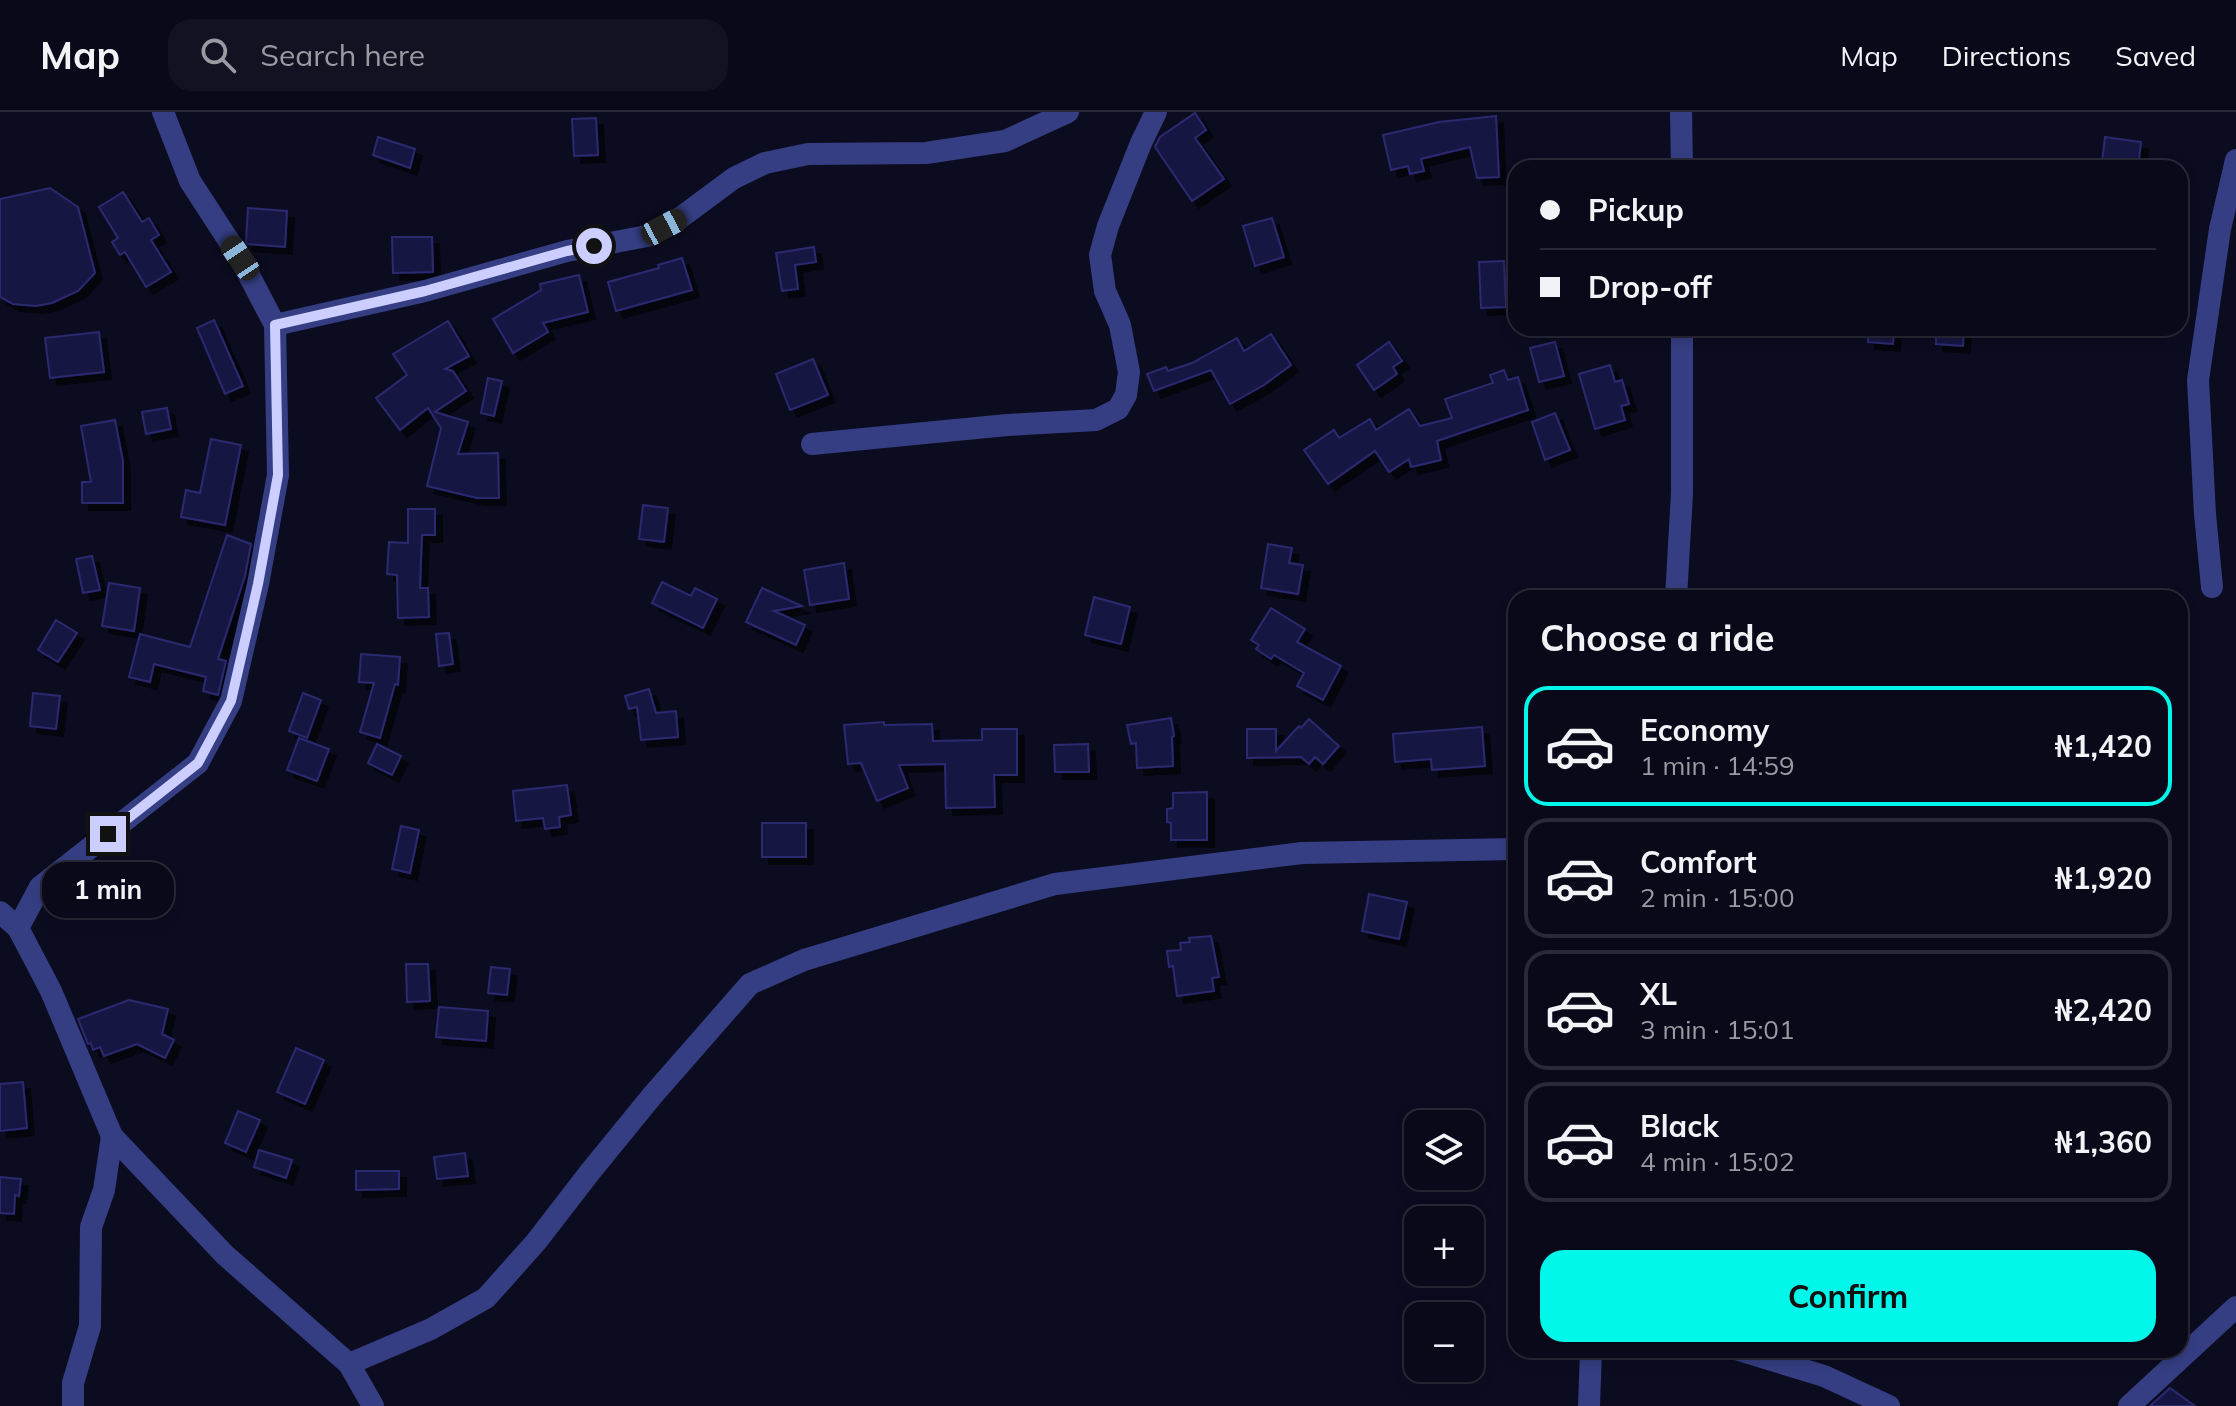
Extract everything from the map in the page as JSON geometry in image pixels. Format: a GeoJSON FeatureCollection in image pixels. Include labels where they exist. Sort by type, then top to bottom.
{"type":"FeatureCollection","features":[{"type":"Feature","properties":{"kind":"street"},"geometry":{"type":"LineString","coordinates":[[18,928],[40,887],[198,763],[231,701],[258,584],[278,475],[275,325],[240,258],[190,181],[163,112]]}},
{"type":"Feature","properties":{"kind":"street"},"geometry":{"type":"LineString","coordinates":[[275,325],[425,291],[567,251],[647,236],[680,218],[734,178],[765,163],[808,154],[926,153],[1005,141],[1068,112]]}},
{"type":"Feature","properties":{"kind":"street"},"geometry":{"type":"LineString","coordinates":[[812,444],[1007,425],[1096,420],[1118,409],[1126,395],[1129,372],[1120,325],[1105,291],[1100,255],[1113,212],[1156,112]]}},
{"type":"Feature","properties":{"kind":"street"},"geometry":{"type":"LineString","coordinates":[[1681,112],[1682,160]]}},
{"type":"Feature","properties":{"kind":"street"},"geometry":{"type":"LineString","coordinates":[[2212,587],[2198,380],[2220,229],[2236,160]]}},
{"type":"Feature","properties":{"kind":"street"},"geometry":{"type":"LineString","coordinates":[[1676,590],[1682,493],[1682,336]]}},
{"type":"Feature","properties":{"kind":"street"},"geometry":{"type":"LineString","coordinates":[[349,1364],[431,1329],[486,1298],[536,1242],[652,1096],[750,984],[804,960],[1055,884],[1302,853],[1508,849]]}},
{"type":"Feature","properties":{"kind":"street"},"geometry":{"type":"LineString","coordinates":[[0,912],[18,928],[51,991],[112,1136],[225,1255],[349,1364],[373,1406]]}},
{"type":"Feature","properties":{"kind":"street"},"geometry":{"type":"LineString","coordinates":[[73,1406],[73,1383],[90,1326],[91,1227],[104,1190],[112,1136]]}},
{"type":"Feature","properties":{"kind":"street"},"geometry":{"type":"LineString","coordinates":[[2188,1351],[2236,1307]]}},
{"type":"Feature","properties":{"kind":"street"},"geometry":{"type":"LineString","coordinates":[[1589,1406],[1591,1358]]}},
{"type":"Feature","properties":{"kind":"street"},"geometry":{"type":"LineString","coordinates":[[1765,1358],[1824,1376],[1889,1406]]}},
{"type":"Feature","properties":{"kind":"street"},"geometry":{"type":"LineString","coordinates":[[2129,1406],[2181,1358]]}},
{"type":"Feature","properties":{"kind":"building"},"geometry":{"type":"Polygon","coordinates":[[[1195,113],[1206,130],[1195,138],[1224,179],[1192,201],[1155,147],[1160,137],[1195,113]]]}},
{"type":"Feature","properties":{"kind":"building"},"geometry":{"type":"Polygon","coordinates":[[[1496,116],[1499,177],[1477,178],[1470,147],[1421,159],[1424,171],[1410,174],[1408,166],[1391,170],[1383,135],[1439,122],[1496,116]]]}},
{"type":"Feature","properties":{"kind":"building"},"geometry":{"type":"Polygon","coordinates":[[[596,118],[598,155],[574,156],[572,119],[596,118]]]}},
{"type":"Feature","properties":{"kind":"building"},"geometry":{"type":"Polygon","coordinates":[[[378,137],[415,149],[410,168],[373,155],[378,137]]]}},
{"type":"Feature","properties":{"kind":"building"},"geometry":{"type":"Polygon","coordinates":[[[2105,137],[2141,142],[2139,160],[2102,160],[2105,137]]]}},
{"type":"Feature","properties":{"kind":"building"},"geometry":{"type":"Polygon","coordinates":[[[50,188],[78,207],[95,273],[78,291],[52,303],[36,306],[13,304],[0,297],[0,199],[50,188]]]}},
{"type":"Feature","properties":{"kind":"building"},"geometry":{"type":"Polygon","coordinates":[[[123,192],[142,222],[149,218],[159,235],[151,240],[171,272],[146,287],[125,252],[120,255],[112,242],[118,238],[99,207],[123,192]]]}},
{"type":"Feature","properties":{"kind":"building"},"geometry":{"type":"Polygon","coordinates":[[[248,208],[287,211],[285,247],[247,244],[248,208]]]}},
{"type":"Feature","properties":{"kind":"building"},"geometry":{"type":"Polygon","coordinates":[[[1272,218],[1284,257],[1255,266],[1243,226],[1272,218]]]}},
{"type":"Feature","properties":{"kind":"building"},"geometry":{"type":"Polygon","coordinates":[[[392,237],[432,237],[433,272],[393,273],[392,237]]]}},
{"type":"Feature","properties":{"kind":"building"},"geometry":{"type":"Polygon","coordinates":[[[814,247],[816,262],[795,265],[798,289],[782,291],[776,253],[814,247]]]}},
{"type":"Feature","properties":{"kind":"building"},"geometry":{"type":"Polygon","coordinates":[[[682,258],[692,290],[616,311],[608,282],[659,268],[658,265],[682,258]]]}},
{"type":"Feature","properties":{"kind":"building"},"geometry":{"type":"Polygon","coordinates":[[[1504,261],[1506,307],[1481,308],[1479,262],[1504,261]]]}},
{"type":"Feature","properties":{"kind":"building"},"geometry":{"type":"Polygon","coordinates":[[[579,275],[588,312],[543,323],[548,332],[513,353],[493,319],[541,290],[540,284],[579,275]]]}},
{"type":"Feature","properties":{"kind":"building"},"geometry":{"type":"Polygon","coordinates":[[[214,320],[243,386],[225,394],[197,328],[214,320]]]}},
{"type":"Feature","properties":{"kind":"building"},"geometry":{"type":"Polygon","coordinates":[[[448,321],[469,356],[445,369],[453,371],[466,391],[435,412],[468,422],[458,454],[498,453],[499,498],[477,498],[427,486],[441,428],[428,408],[400,430],[376,398],[407,375],[393,354],[448,321]]]}},
{"type":"Feature","properties":{"kind":"building"},"geometry":{"type":"Polygon","coordinates":[[[99,332],[104,372],[50,378],[45,338],[99,332]]]}},
{"type":"Feature","properties":{"kind":"building"},"geometry":{"type":"Polygon","coordinates":[[[1271,334],[1291,365],[1230,404],[1211,370],[1154,391],[1147,374],[1192,363],[1237,338],[1244,351],[1271,334]]]}},
{"type":"Feature","properties":{"kind":"building"},"geometry":{"type":"Polygon","coordinates":[[[1868,336],[1894,336],[1893,344],[1868,342],[1868,336]]]}},
{"type":"Feature","properties":{"kind":"building"},"geometry":{"type":"Polygon","coordinates":[[[1936,336],[1964,336],[1963,346],[1936,344],[1936,336]]]}},
{"type":"Feature","properties":{"kind":"building"},"geometry":{"type":"Polygon","coordinates":[[[1389,342],[1402,361],[1393,367],[1397,374],[1374,390],[1357,365],[1389,342]]]}},
{"type":"Feature","properties":{"kind":"building"},"geometry":{"type":"Polygon","coordinates":[[[1555,342],[1564,376],[1539,382],[1530,348],[1555,342]]]}},
{"type":"Feature","properties":{"kind":"building"},"geometry":{"type":"Polygon","coordinates":[[[813,359],[828,395],[790,410],[776,374],[813,359]]]}},
{"type":"Feature","properties":{"kind":"building"},"geometry":{"type":"Polygon","coordinates":[[[1610,365],[1615,382],[1622,380],[1629,404],[1621,406],[1625,420],[1595,429],[1579,374],[1610,365]]]}},
{"type":"Feature","properties":{"kind":"building"},"geometry":{"type":"Polygon","coordinates":[[[1504,370],[1508,380],[1518,377],[1528,410],[1437,441],[1441,460],[1411,467],[1409,459],[1389,472],[1375,451],[1328,484],[1304,450],[1334,430],[1339,438],[1370,419],[1376,430],[1409,409],[1420,426],[1452,418],[1445,399],[1493,383],[1490,375],[1504,370]]]}},
{"type":"Feature","properties":{"kind":"building"},"geometry":{"type":"Polygon","coordinates":[[[488,378],[502,381],[494,416],[481,413],[488,378]]]}},
{"type":"Feature","properties":{"kind":"building"},"geometry":{"type":"Polygon","coordinates":[[[167,408],[171,429],[146,434],[142,412],[167,408]]]}},
{"type":"Feature","properties":{"kind":"building"},"geometry":{"type":"Polygon","coordinates":[[[1555,413],[1570,450],[1545,460],[1532,422],[1555,413]]]}},
{"type":"Feature","properties":{"kind":"building"},"geometry":{"type":"Polygon","coordinates":[[[115,420],[123,461],[123,503],[82,503],[82,482],[91,482],[81,426],[115,420]]]}},
{"type":"Feature","properties":{"kind":"building"},"geometry":{"type":"Polygon","coordinates":[[[211,439],[241,445],[225,525],[181,517],[186,490],[200,493],[211,439]]]}},
{"type":"Feature","properties":{"kind":"building"},"geometry":{"type":"Polygon","coordinates":[[[643,505],[668,508],[664,542],[639,539],[643,505]]]}},
{"type":"Feature","properties":{"kind":"building"},"geometry":{"type":"Polygon","coordinates":[[[408,509],[435,509],[435,535],[422,535],[420,588],[428,588],[429,617],[398,618],[397,575],[387,574],[389,542],[408,543],[408,509]]]}},
{"type":"Feature","properties":{"kind":"building"},"geometry":{"type":"Polygon","coordinates":[[[227,535],[251,544],[245,576],[218,659],[226,661],[218,695],[203,691],[206,677],[154,664],[150,682],[129,677],[140,634],[190,647],[227,535]]]}},
{"type":"Feature","properties":{"kind":"building"},"geometry":{"type":"Polygon","coordinates":[[[1268,544],[1292,548],[1289,563],[1303,565],[1298,594],[1261,588],[1268,544]]]}},
{"type":"Feature","properties":{"kind":"building"},"geometry":{"type":"Polygon","coordinates":[[[92,556],[100,590],[83,593],[76,559],[92,556]]]}},
{"type":"Feature","properties":{"kind":"building"},"geometry":{"type":"Polygon","coordinates":[[[844,563],[849,599],[810,605],[804,570],[844,563]]]}},
{"type":"Feature","properties":{"kind":"building"},"geometry":{"type":"Polygon","coordinates":[[[662,582],[691,596],[695,588],[717,599],[703,628],[652,603],[662,582]]]}},
{"type":"Feature","properties":{"kind":"building"},"geometry":{"type":"Polygon","coordinates":[[[109,583],[140,588],[134,631],[102,626],[109,583]]]}},
{"type":"Feature","properties":{"kind":"building"},"geometry":{"type":"Polygon","coordinates":[[[762,588],[802,606],[774,611],[805,625],[796,645],[746,622],[762,588]]]}},
{"type":"Feature","properties":{"kind":"building"},"geometry":{"type":"Polygon","coordinates":[[[1094,597],[1130,607],[1121,644],[1085,635],[1094,597]]]}},
{"type":"Feature","properties":{"kind":"building"},"geometry":{"type":"Polygon","coordinates":[[[1271,608],[1305,629],[1297,642],[1341,666],[1323,700],[1297,686],[1304,673],[1274,655],[1271,659],[1256,649],[1259,645],[1251,640],[1271,608]]]}},
{"type":"Feature","properties":{"kind":"building"},"geometry":{"type":"Polygon","coordinates":[[[56,620],[77,633],[58,662],[38,650],[56,620]]]}},
{"type":"Feature","properties":{"kind":"building"},"geometry":{"type":"Polygon","coordinates":[[[449,633],[453,664],[439,666],[436,634],[449,633]]]}},
{"type":"Feature","properties":{"kind":"building"},"geometry":{"type":"Polygon","coordinates":[[[361,654],[400,657],[398,685],[395,684],[380,738],[360,732],[374,683],[359,682],[361,654]]]}},
{"type":"Feature","properties":{"kind":"building"},"geometry":{"type":"Polygon","coordinates":[[[649,689],[656,713],[676,711],[678,737],[641,740],[637,707],[629,709],[625,696],[649,689]]]}},
{"type":"Feature","properties":{"kind":"building"},"geometry":{"type":"Polygon","coordinates":[[[33,693],[60,696],[56,729],[30,726],[33,693]]]}},
{"type":"Feature","properties":{"kind":"building"},"geometry":{"type":"Polygon","coordinates":[[[303,693],[321,700],[307,738],[289,731],[303,693]]]}},
{"type":"Feature","properties":{"kind":"building"},"geometry":{"type":"Polygon","coordinates":[[[1171,718],[1173,766],[1137,768],[1136,743],[1131,744],[1127,725],[1171,718]]]}},
{"type":"Feature","properties":{"kind":"building"},"geometry":{"type":"Polygon","coordinates":[[[1309,719],[1339,746],[1323,764],[1315,757],[1309,764],[1301,757],[1247,758],[1247,729],[1276,729],[1276,751],[1309,719]]]}},
{"type":"Feature","properties":{"kind":"building"},"geometry":{"type":"Polygon","coordinates":[[[884,722],[884,725],[932,724],[933,741],[982,740],[982,729],[1017,729],[1017,775],[994,775],[995,807],[946,808],[945,764],[899,765],[908,788],[877,801],[861,763],[848,764],[844,725],[884,722]]]}},
{"type":"Feature","properties":{"kind":"building"},"geometry":{"type":"Polygon","coordinates":[[[1482,727],[1485,766],[1432,770],[1431,759],[1395,762],[1393,734],[1482,727]]]}},
{"type":"Feature","properties":{"kind":"building"},"geometry":{"type":"Polygon","coordinates":[[[299,738],[329,749],[317,781],[287,770],[299,738]]]}},
{"type":"Feature","properties":{"kind":"building"},"geometry":{"type":"Polygon","coordinates":[[[377,744],[401,756],[392,775],[368,763],[377,744]]]}},
{"type":"Feature","properties":{"kind":"building"},"geometry":{"type":"Polygon","coordinates":[[[1088,744],[1089,772],[1055,772],[1054,745],[1088,744]]]}},
{"type":"Feature","properties":{"kind":"building"},"geometry":{"type":"Polygon","coordinates":[[[567,785],[571,815],[559,817],[560,827],[545,829],[543,818],[516,821],[513,791],[567,785]]]}},
{"type":"Feature","properties":{"kind":"building"},"geometry":{"type":"Polygon","coordinates":[[[1207,792],[1207,840],[1171,840],[1167,809],[1173,808],[1173,793],[1207,792]]]}},
{"type":"Feature","properties":{"kind":"building"},"geometry":{"type":"Polygon","coordinates":[[[762,823],[806,823],[806,857],[762,857],[762,823]]]}},
{"type":"Feature","properties":{"kind":"building"},"geometry":{"type":"Polygon","coordinates":[[[401,826],[419,830],[410,873],[392,869],[401,826]]]}},
{"type":"Feature","properties":{"kind":"building"},"geometry":{"type":"Polygon","coordinates":[[[1369,894],[1407,902],[1399,939],[1362,931],[1369,894]]]}},
{"type":"Feature","properties":{"kind":"building"},"geometry":{"type":"Polygon","coordinates":[[[1211,936],[1219,977],[1212,978],[1214,991],[1177,996],[1173,966],[1169,967],[1167,951],[1181,950],[1180,943],[1190,942],[1189,938],[1211,936]]]}},
{"type":"Feature","properties":{"kind":"building"},"geometry":{"type":"Polygon","coordinates":[[[406,964],[428,964],[430,1001],[407,1002],[406,964]]]}},
{"type":"Feature","properties":{"kind":"building"},"geometry":{"type":"Polygon","coordinates":[[[491,967],[510,969],[507,995],[488,993],[491,967]]]}},
{"type":"Feature","properties":{"kind":"building"},"geometry":{"type":"Polygon","coordinates":[[[129,1000],[168,1009],[162,1034],[174,1040],[165,1058],[137,1044],[104,1056],[100,1047],[93,1050],[91,1043],[88,1044],[78,1019],[129,1000]]]}},
{"type":"Feature","properties":{"kind":"building"},"geometry":{"type":"Polygon","coordinates":[[[439,1007],[488,1011],[486,1041],[436,1037],[439,1007]]]}},
{"type":"Feature","properties":{"kind":"building"},"geometry":{"type":"Polygon","coordinates":[[[296,1048],[324,1060],[305,1104],[277,1092],[296,1048]]]}},
{"type":"Feature","properties":{"kind":"building"},"geometry":{"type":"Polygon","coordinates":[[[23,1082],[27,1128],[0,1131],[0,1084],[23,1082]]]}},
{"type":"Feature","properties":{"kind":"building"},"geometry":{"type":"Polygon","coordinates":[[[238,1111],[260,1120],[246,1152],[225,1143],[238,1111]]]}},
{"type":"Feature","properties":{"kind":"building"},"geometry":{"type":"Polygon","coordinates":[[[259,1150],[292,1160],[286,1178],[254,1167],[259,1150]]]}},
{"type":"Feature","properties":{"kind":"building"},"geometry":{"type":"Polygon","coordinates":[[[465,1153],[468,1176],[437,1179],[434,1157],[465,1153]]]}},
{"type":"Feature","properties":{"kind":"building"},"geometry":{"type":"Polygon","coordinates":[[[356,1171],[399,1171],[399,1189],[356,1190],[356,1171]]]}},
{"type":"Feature","properties":{"kind":"building"},"geometry":{"type":"Polygon","coordinates":[[[0,1177],[21,1179],[19,1196],[15,1195],[14,1214],[0,1213],[0,1177]]]}},
{"type":"Feature","properties":{"kind":"building"},"geometry":{"type":"Polygon","coordinates":[[[2170,1388],[2195,1406],[2150,1406],[2170,1388]]]}},
{"type":"Feature","properties":{"kind":"route"},"geometry":{"type":"LineString","coordinates":[[108,834],[198,763],[231,701],[258,584],[278,475],[275,325],[425,291],[594,246]]}}]}
